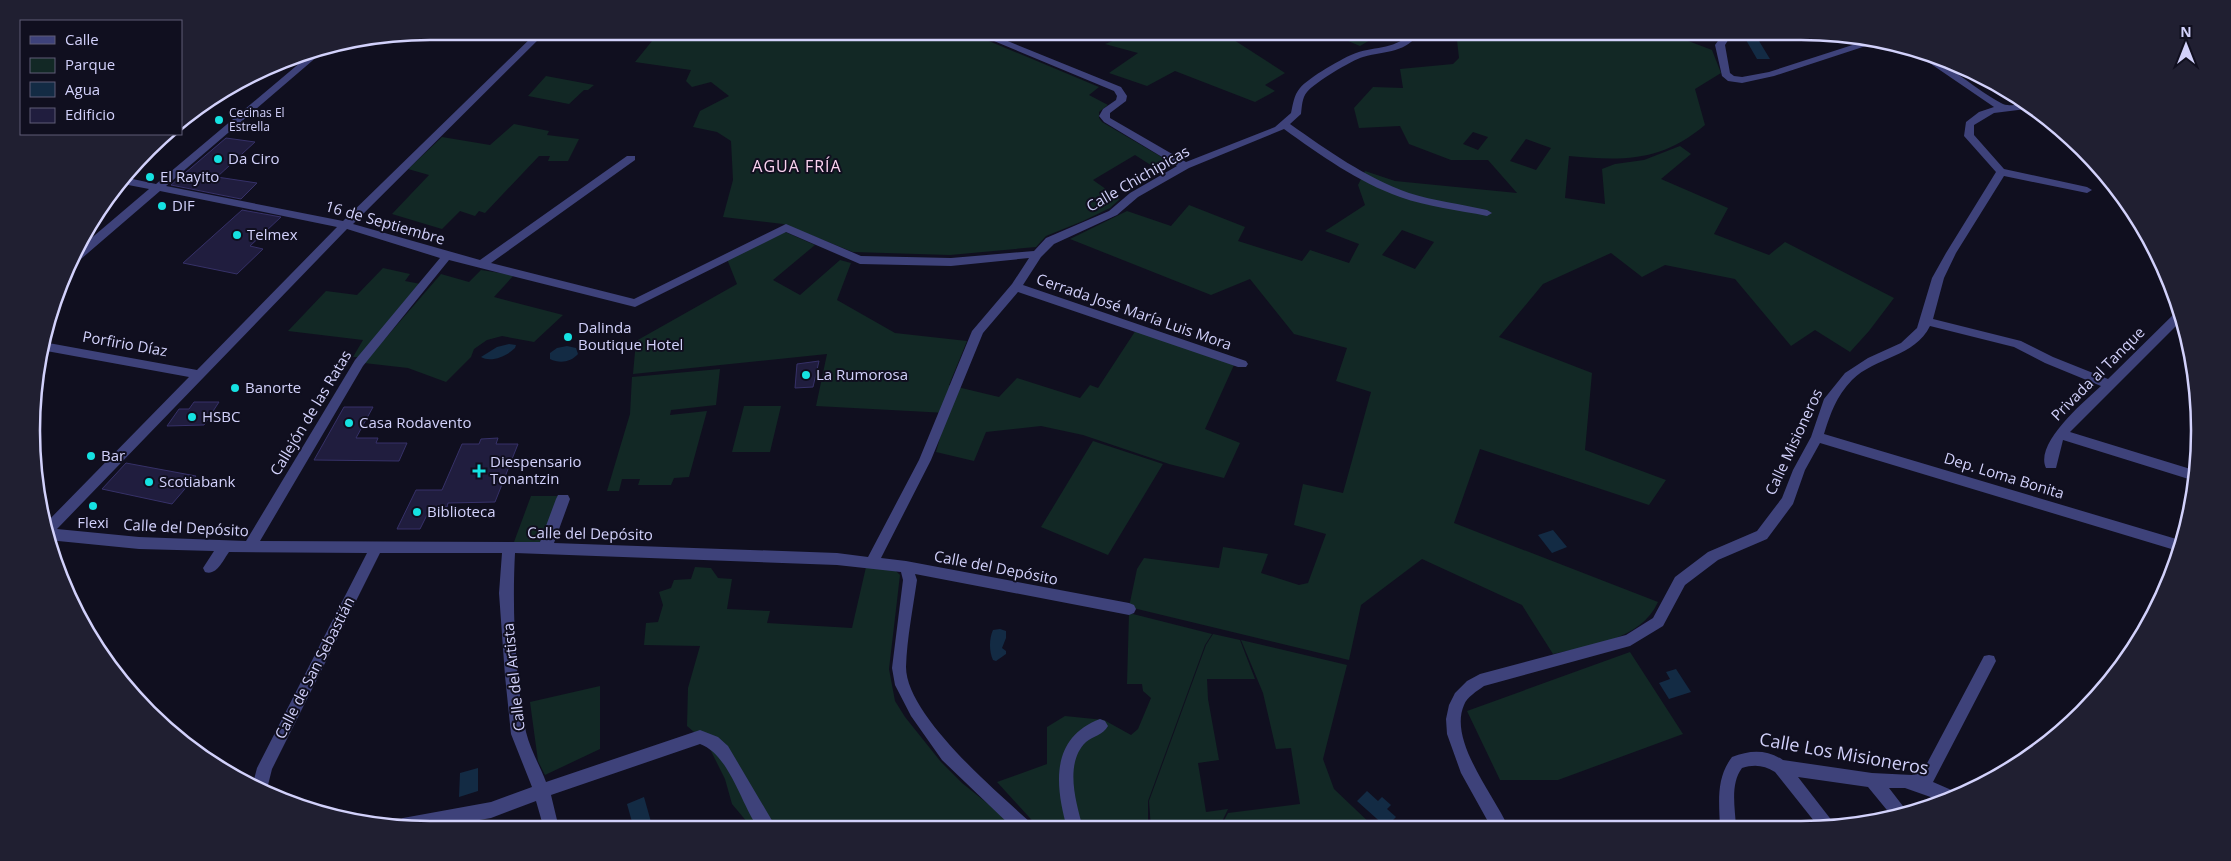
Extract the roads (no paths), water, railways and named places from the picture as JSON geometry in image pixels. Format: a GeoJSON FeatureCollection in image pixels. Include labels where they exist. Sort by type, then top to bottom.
{"type":"FeatureCollection","features":[{"type":"Feature","properties":{"kind":"street"},"geometry":{"type":"LineString","coordinates":[[52,527],[345,225],[534,40]]}},
{"type":"Feature","properties":{"kind":"street"},"geometry":{"type":"LineString","coordinates":[[996,40],[1121,91],[1122,98],[1106,111],[1104,116],[1106,120],[1185,166]]}},
{"type":"Feature","properties":{"kind":"street"},"geometry":{"type":"LineString","coordinates":[[1410,40],[1398,47],[1358,55],[1315,80],[1304,90],[1298,99],[1296,114],[1284,124],[1302,138],[1393,190],[1419,199],[1488,213]]}},
{"type":"Feature","properties":{"kind":"street"},"geometry":{"type":"LineString","coordinates":[[1724,40],[1720,45],[1725,74],[1732,79],[1754,79],[1861,45]]}},
{"type":"Feature","properties":{"kind":"street"},"geometry":{"type":"LineString","coordinates":[[84,250],[310,59]]}},
{"type":"Feature","properties":{"kind":"street"},"geometry":{"type":"LineString","coordinates":[[1941,66],[2000,107]]}},
{"type":"Feature","properties":{"kind":"street"},"geometry":{"type":"LineString","coordinates":[[2018,106],[2000,107],[1979,115],[1969,124],[1969,136],[2001,172],[2087,190]]}},
{"type":"Feature","properties":{"kind":"street","name":"Calle Chichipicas"},"geometry":{"type":"LineString","coordinates":[[872,562],[925,460],[978,331],[1016,287],[1037,254],[1050,241],[1113,213],[1134,195],[1185,166],[1284,124]]}},
{"type":"Feature","properties":{"kind":"street"},"geometry":{"type":"LineString","coordinates":[[481,265],[631,158]]}},
{"type":"Feature","properties":{"kind":"street","name":"Calle Misioneros"},"geometry":{"type":"LineString","coordinates":[[1496,821],[1478,790],[1460,751],[1452,726],[1456,705],[1465,691],[1480,681],[1630,640],[1658,622],[1680,581],[1713,556],[1762,535],[1788,500],[1799,470],[1817,437],[1828,402],[1849,376],[1872,361],[1905,346],[1922,331],[1927,321],[1938,278],[1951,252],[2001,172]]}},
{"type":"Feature","properties":{"kind":"street","name":"16 de Septiembre"},"geometry":{"type":"LineString","coordinates":[[129,183],[345,225],[447,256],[634,303],[786,228],[860,260],[951,262],[1037,254]]}},
{"type":"Feature","properties":{"kind":"street","name":"Callejón de las Ratas"},"geometry":{"type":"LineString","coordinates":[[250,547],[359,362],[447,256]]}},
{"type":"Feature","properties":{"kind":"street","name":"Cerrada José María Luis Mora"},"geometry":{"type":"LineString","coordinates":[[1016,287],[1242,364]]}},
{"type":"Feature","properties":{"kind":"street","name":"Privada al Tanque"},"geometry":{"type":"LineString","coordinates":[[2051,464],[2055,443],[2060,434],[2175,320]]}},
{"type":"Feature","properties":{"kind":"street"},"geometry":{"type":"LineString","coordinates":[[1927,321],[2017,344],[2049,360],[2110,385]]}},
{"type":"Feature","properties":{"kind":"street","name":"Porfirio Díaz"},"geometry":{"type":"LineString","coordinates":[[49,347],[201,375]]}},
{"type":"Feature","properties":{"kind":"street"},"geometry":{"type":"LineString","coordinates":[[2060,434],[2189,474]]}},
{"type":"Feature","properties":{"kind":"street","name":"Dep. Loma Bonita"},"geometry":{"type":"LineString","coordinates":[[1817,437],[2174,544]]}},
{"type":"Feature","properties":{"kind":"street"},"geometry":{"type":"LineString","coordinates":[[545,548],[563,499]]}},
{"type":"Feature","properties":{"kind":"street","name":"Calle del Depósito"},"geometry":{"type":"LineString","coordinates":[[54,534],[139,543],[250,547],[545,548],[786,556],[872,562],[1129,609]]}},
{"type":"Feature","properties":{"kind":"street"},"geometry":{"type":"LineString","coordinates":[[210,568],[225,546]]}},
{"type":"Feature","properties":{"kind":"street","name":"Calle de San Sebastián"},"geometry":{"type":"LineString","coordinates":[[261,782],[265,768],[376,548]]}},
{"type":"Feature","properties":{"kind":"street","name":"Calle del Artista"},"geometry":{"type":"LineString","coordinates":[[509,549],[506,594],[512,676],[519,734],[542,792],[549,821]]}},
{"type":"Feature","properties":{"kind":"street"},"geometry":{"type":"LineString","coordinates":[[906,567],[910,580],[899,668],[902,685],[916,711],[947,755],[1017,821]]}},
{"type":"Feature","properties":{"kind":"street"},"geometry":{"type":"LineString","coordinates":[[1914,782],[1928,776],[1989,661]]}},
{"type":"Feature","properties":{"kind":"street"},"geometry":{"type":"LineString","coordinates":[[1074,821],[1066,780],[1070,752],[1081,737],[1100,726]]}},
{"type":"Feature","properties":{"kind":"street"},"geometry":{"type":"LineString","coordinates":[[430,821],[491,810],[605,768],[700,737],[714,743],[729,761],[762,821]]}},
{"type":"Feature","properties":{"kind":"street","name":"Calle Los Misioneros"},"geometry":{"type":"LineString","coordinates":[[1728,821],[1726,789],[1732,768],[1737,762],[1753,758],[1771,761],[1780,766],[1872,780],[1914,782],[1942,794]]}},
{"type":"Feature","properties":{"kind":"street"},"geometry":{"type":"LineString","coordinates":[[1780,766],[1823,820]]}},
{"type":"Feature","properties":{"kind":"street"},"geometry":{"type":"LineString","coordinates":[[1872,780],[1897,809]]}},
{"type":"Feature","properties":{"kind":"water"},"geometry":{"type":"Polygon","coordinates":[[[1746,40],[1759,41],[1770,59],[1757,59],[1746,40]]]}},
{"type":"Feature","properties":{"kind":"water"},"geometry":{"type":"Polygon","coordinates":[[[509,344],[516,345],[508,354],[494,359],[481,357],[497,347],[509,344]]]}},
{"type":"Feature","properties":{"kind":"water"},"geometry":{"type":"Polygon","coordinates":[[[567,346],[576,348],[578,354],[572,359],[565,361],[550,359],[550,353],[557,348],[567,346]]]}},
{"type":"Feature","properties":{"kind":"water"},"geometry":{"type":"Polygon","coordinates":[[[1553,530],[1567,547],[1552,553],[1538,535],[1553,530]]]}},
{"type":"Feature","properties":{"kind":"water"},"geometry":{"type":"Polygon","coordinates":[[[1000,629],[1006,631],[1006,638],[1002,648],[1006,651],[1006,654],[996,661],[992,657],[990,641],[993,630],[1000,629]]]}},
{"type":"Feature","properties":{"kind":"water"},"geometry":{"type":"Polygon","coordinates":[[[1676,669],[1691,692],[1669,699],[1659,683],[1670,679],[1666,672],[1676,669]]]}},
{"type":"Feature","properties":{"kind":"water"},"geometry":{"type":"Polygon","coordinates":[[[478,768],[478,791],[459,797],[460,773],[478,768]]]}},
{"type":"Feature","properties":{"kind":"water"},"geometry":{"type":"Polygon","coordinates":[[[1367,791],[1378,801],[1382,797],[1391,805],[1387,809],[1396,817],[1392,821],[1379,821],[1357,801],[1367,791]]]}},
{"type":"Feature","properties":{"kind":"water"},"geometry":{"type":"Polygon","coordinates":[[[644,797],[651,821],[632,821],[627,804],[644,797]]]}},
{"type":"Feature","properties":{"kind":"place","name":"Cecinas El Estrella"},"geometry":{"type":"Point","coordinates":[219,120]}},
{"type":"Feature","properties":{"kind":"place","name":"Da Ciro"},"geometry":{"type":"Point","coordinates":[218,159]}},
{"type":"Feature","properties":{"kind":"place","name":"El Rayito"},"geometry":{"type":"Point","coordinates":[150,177]}},
{"type":"Feature","properties":{"kind":"place","name":"DIF"},"geometry":{"type":"Point","coordinates":[162,206]}},
{"type":"Feature","properties":{"kind":"place","name":"Telmex"},"geometry":{"type":"Point","coordinates":[237,235]}},
{"type":"Feature","properties":{"kind":"place","name":"Dalinda Boutique Hotel"},"geometry":{"type":"Point","coordinates":[568,337]}},
{"type":"Feature","properties":{"kind":"place","name":"La Rumorosa"},"geometry":{"type":"Point","coordinates":[806,375]}},
{"type":"Feature","properties":{"kind":"place","name":"Banorte"},"geometry":{"type":"Point","coordinates":[235,388]}},
{"type":"Feature","properties":{"kind":"place","name":"HSBC"},"geometry":{"type":"Point","coordinates":[192,417]}},
{"type":"Feature","properties":{"kind":"place","name":"Casa Rodavento"},"geometry":{"type":"Point","coordinates":[349,423]}},
{"type":"Feature","properties":{"kind":"place","name":"Bar"},"geometry":{"type":"Point","coordinates":[91,456]}},
{"type":"Feature","properties":{"kind":"place","name":"Diespensario Tonantzin"},"geometry":{"type":"Point","coordinates":[479,471]}},
{"type":"Feature","properties":{"kind":"place","name":"Scotiabank"},"geometry":{"type":"Point","coordinates":[149,482]}},
{"type":"Feature","properties":{"kind":"place","name":"Flexi"},"geometry":{"type":"Point","coordinates":[93,506]}},
{"type":"Feature","properties":{"kind":"place","name":"Biblioteca"},"geometry":{"type":"Point","coordinates":[417,512]}},
{"type":"Feature","properties":{"kind":"district","name":"AGUA FRÍA"},"geometry":{"type":"Point","coordinates":[797,166]}}]}
